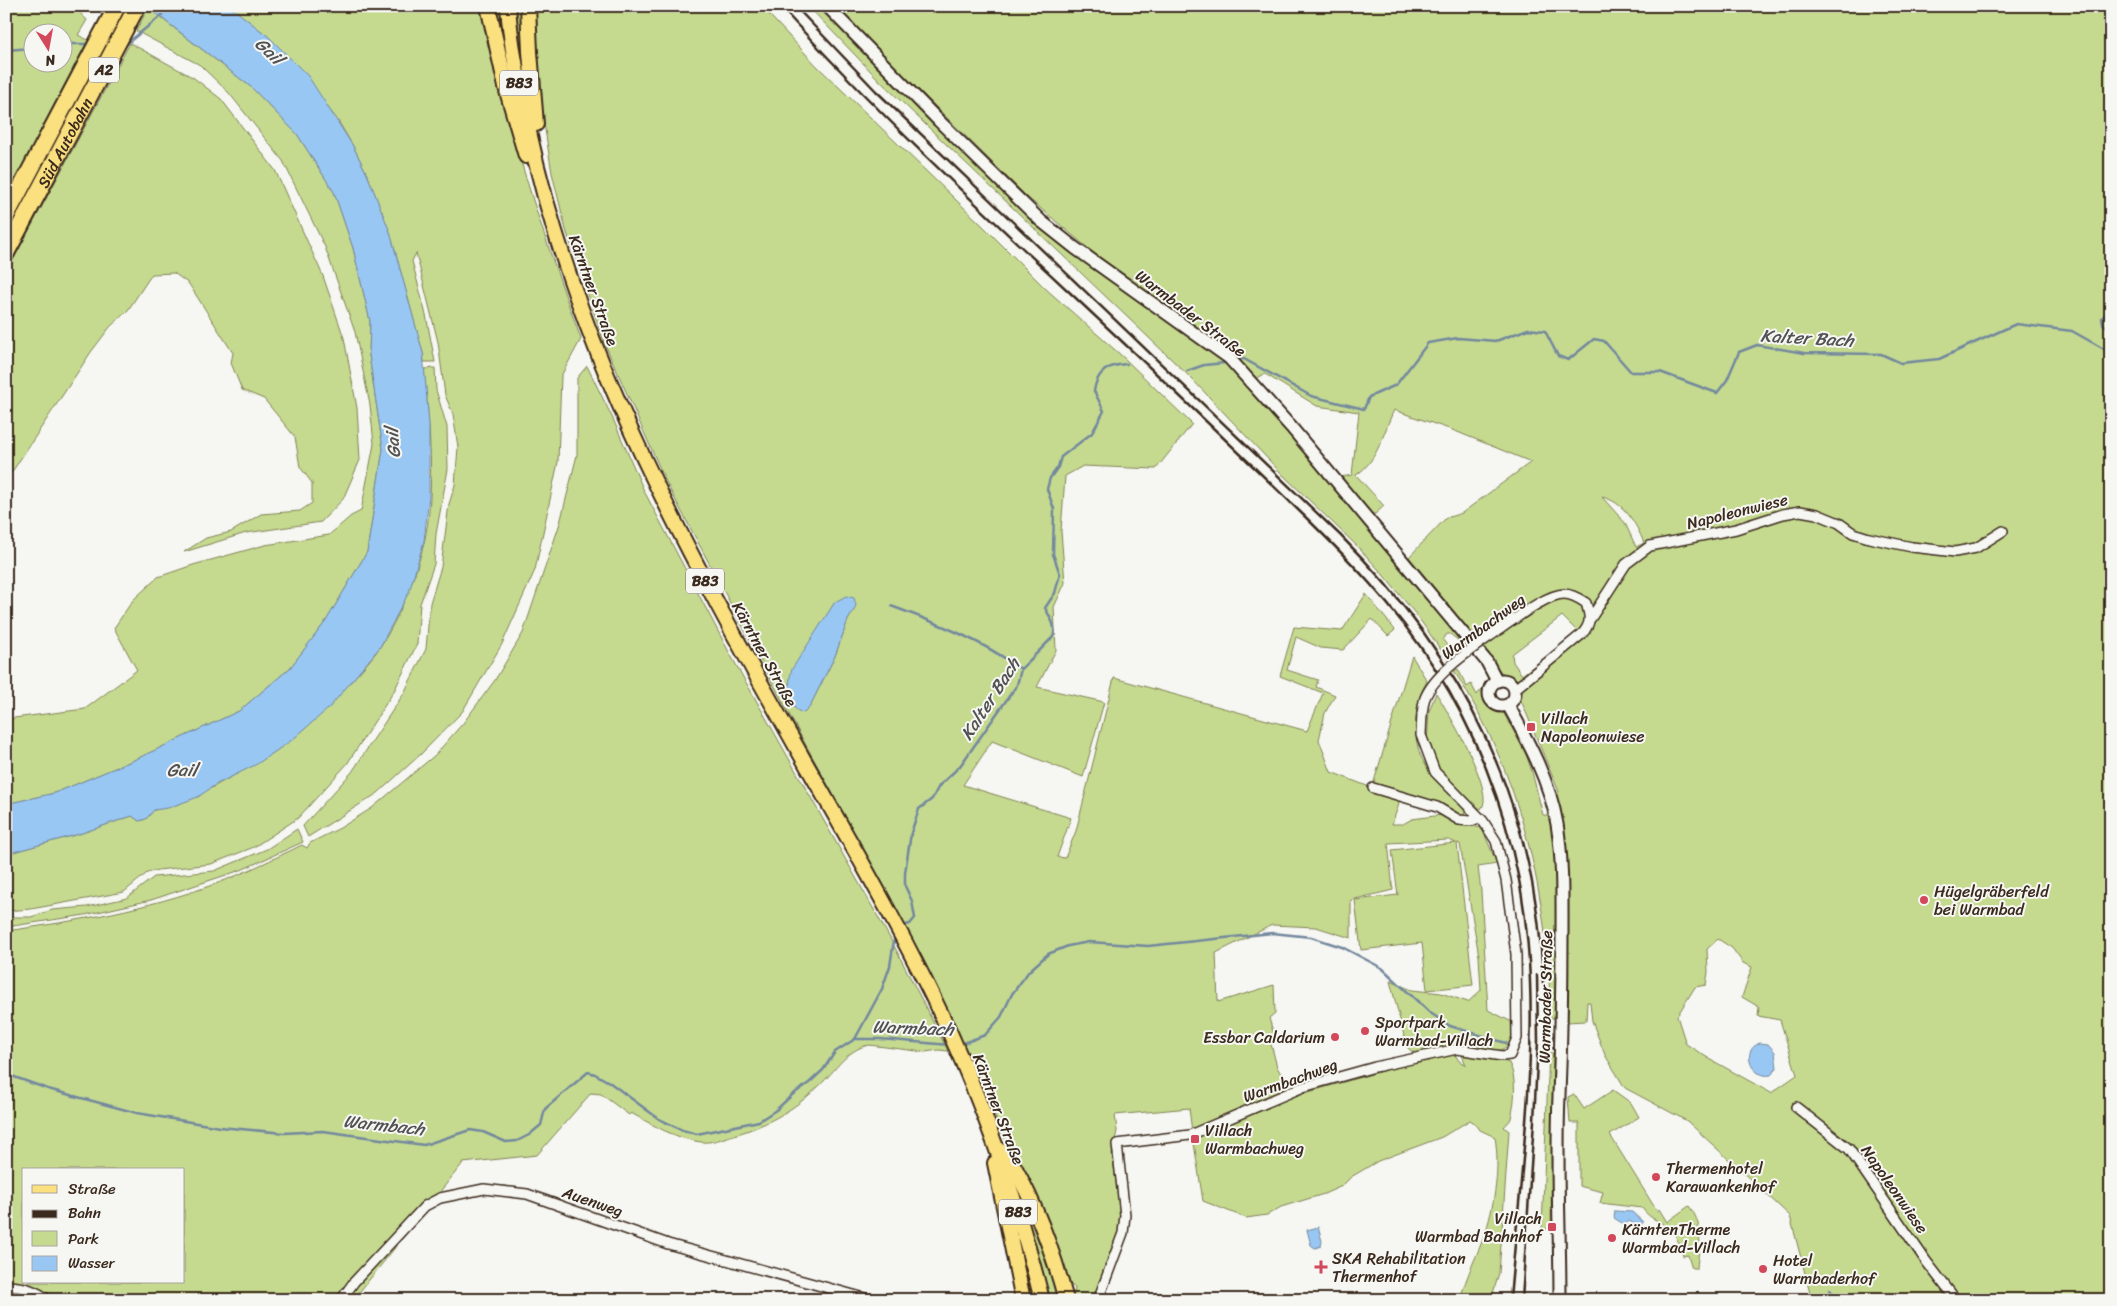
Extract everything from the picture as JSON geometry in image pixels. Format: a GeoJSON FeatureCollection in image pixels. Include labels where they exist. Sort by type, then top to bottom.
{"type":"FeatureCollection","features":[{"type":"Feature","properties":{"kind":"highway","name":"Süd Autobahn"},"geometry":{"type":"LineString","coordinates":[[6,216],[117,6]]}},
{"type":"Feature","properties":{"kind":"highway","name":"Süd Autobahn"},"geometry":{"type":"LineString","coordinates":[[6,253],[137,6]]}},
{"type":"Feature","properties":{"kind":"main road"},"geometry":{"type":"LineString","coordinates":[[488,6],[507,91],[524,153],[538,177]]}},
{"type":"Feature","properties":{"kind":"main road","name":"Kärntner Straße"},"geometry":{"type":"LineString","coordinates":[[508,6],[518,81],[538,177],[558,246],[574,292],[625,420],[654,481],[732,632],[904,940],[948,1029],[989,1125],[1015,1201],[1042,1300]]}},
{"type":"Feature","properties":{"kind":"main road"},"geometry":{"type":"LineString","coordinates":[[528,6],[534,110],[538,143],[535,160]]}},
{"type":"Feature","properties":{"kind":"main road"},"geometry":{"type":"LineString","coordinates":[[989,1125],[1023,1300]]}},
{"type":"Feature","properties":{"kind":"main road"},"geometry":{"type":"LineString","coordinates":[[989,1125],[1014,1165],[1028,1195],[1044,1232],[1066,1300]]}},
{"type":"Feature","properties":{"kind":"street","name":"Warmbader Straße"},"geometry":{"type":"LineString","coordinates":[[827,6],[932,114],[1041,221],[1075,248],[1229,358],[1291,427],[1402,559],[1487,662],[1497,681]]}},
{"type":"Feature","properties":{"kind":"street","name":"Napoleonwiese"},"geometry":{"type":"LineString","coordinates":[[1591,618],[1626,564],[1650,546],[1736,529],[1782,514],[1800,511],[1817,514],[1839,523],[1853,533],[1869,538],[1912,547],[1955,552],[1976,548],[2003,531]]}},
{"type":"Feature","properties":{"kind":"street","name":"Warmbachweg"},"geometry":{"type":"LineString","coordinates":[[1098,1300],[1123,1233],[1125,1215],[1117,1144],[1190,1135],[1303,1087],[1375,1067],[1457,1049],[1502,1056],[1510,1055],[1517,1038],[1516,954],[1506,880],[1496,841],[1480,818],[1435,772],[1421,735],[1425,697],[1435,683],[1455,662],[1543,601],[1563,594],[1575,596],[1586,603],[1591,618]]}},
{"type":"Feature","properties":{"kind":"street"},"geometry":{"type":"LineString","coordinates":[[1515,689],[1576,641],[1588,628],[1591,618]]}},
{"type":"Feature","properties":{"kind":"street"},"geometry":{"type":"LineString","coordinates":[[1497,681],[1510,682],[1515,689],[1515,697],[1508,705],[1500,706],[1491,699],[1490,691],[1497,681]]}},
{"type":"Feature","properties":{"kind":"street","name":"Warmbader Straße"},"geometry":{"type":"LineString","coordinates":[[1508,705],[1540,769],[1557,822],[1562,896],[1562,1049],[1559,1096],[1558,1194],[1560,1300]]}},
{"type":"Feature","properties":{"kind":"street"},"geometry":{"type":"LineString","coordinates":[[1373,788],[1437,807],[1460,820],[1471,821],[1480,818]]}},
{"type":"Feature","properties":{"kind":"street","name":"Napoleonwiese"},"geometry":{"type":"LineString","coordinates":[[1796,1107],[1849,1149],[1926,1261],[1956,1300]]}},
{"type":"Feature","properties":{"kind":"street","name":"Auenweg"},"geometry":{"type":"LineString","coordinates":[[341,1300],[354,1282],[424,1206],[440,1198],[484,1189],[527,1194],[668,1244],[872,1300]]}},
{"type":"Feature","properties":{"kind":"street"},"geometry":{"type":"LineString","coordinates":[[6,1286],[18,1286],[41,1294],[48,1300]]}},
{"type":"Feature","properties":{"kind":"green space"},"geometry":{"type":"Polygon","coordinates":[[[6,6],[73,6],[87,20],[78,35],[88,40],[72,71],[72,22],[22,22],[22,72],[71,72],[6,197],[6,6]]]}},
{"type":"Feature","properties":{"kind":"green space"},"geometry":{"type":"Polygon","coordinates":[[[229,6],[480,6],[512,133],[581,339],[561,376],[558,462],[535,570],[502,644],[462,712],[421,754],[378,793],[308,837],[303,826],[352,772],[404,693],[426,649],[430,603],[441,567],[449,504],[455,485],[458,447],[453,414],[445,395],[438,342],[416,253],[412,261],[426,315],[435,362],[424,362],[390,233],[367,174],[353,146],[337,119],[269,37],[229,6]]]}},
{"type":"Feature","properties":{"kind":"green space"},"geometry":{"type":"Polygon","coordinates":[[[492,6],[501,6],[514,90],[492,6]]]}},
{"type":"Feature","properties":{"kind":"green space"},"geometry":{"type":"Polygon","coordinates":[[[515,6],[525,6],[526,86],[525,77],[515,6]]]}},
{"type":"Feature","properties":{"kind":"green space"},"geometry":{"type":"Polygon","coordinates":[[[535,6],[761,6],[817,66],[1046,289],[1123,357],[1192,424],[1156,469],[1083,466],[1065,476],[1061,531],[1065,583],[1054,607],[1056,650],[1037,687],[1104,702],[1083,777],[992,741],[963,785],[1071,818],[1057,857],[1065,858],[1076,831],[1114,678],[1307,731],[1323,693],[1280,676],[1294,627],[1342,631],[1366,594],[1395,630],[1388,636],[1372,619],[1343,650],[1321,648],[1296,637],[1287,670],[1318,680],[1316,687],[1335,695],[1325,713],[1319,740],[1331,772],[1398,798],[1399,804],[1392,824],[1403,824],[1412,819],[1442,815],[1460,824],[1482,828],[1497,864],[1478,867],[1488,1010],[1514,1023],[1512,1037],[1505,1048],[1496,1052],[1420,1053],[1412,1052],[1407,1047],[1390,981],[1412,990],[1441,993],[1468,1002],[1481,990],[1479,956],[1460,844],[1457,843],[1473,985],[1427,990],[1422,943],[1361,950],[1355,900],[1398,895],[1392,850],[1456,843],[1449,840],[1388,843],[1393,890],[1351,900],[1351,938],[1316,927],[1272,925],[1216,953],[1218,1002],[1274,985],[1275,1013],[1269,1018],[1274,1035],[1270,1040],[1277,1067],[1289,1088],[1192,1132],[1189,1108],[1115,1115],[1117,1131],[1112,1154],[1120,1207],[1118,1232],[1095,1300],[1073,1300],[1075,1288],[1065,1283],[1045,1218],[1000,1128],[956,1028],[910,934],[797,729],[666,482],[604,342],[566,230],[552,173],[542,111],[535,6]],[[835,602],[788,685],[791,700],[809,708],[835,656],[848,620],[854,610],[835,602]]]}},
{"type":"Feature","properties":{"kind":"green space"},"geometry":{"type":"Polygon","coordinates":[[[808,6],[822,6],[1022,208],[1220,355],[1291,435],[1458,636],[1459,641],[1450,634],[1447,634],[1443,640],[1454,655],[1448,660],[1418,617],[1380,571],[1356,545],[1283,475],[1191,378],[881,82],[808,6]]]}},
{"type":"Feature","properties":{"kind":"green space"},"geometry":{"type":"Polygon","coordinates":[[[834,6],[2111,6],[2111,1300],[1812,1300],[1790,1216],[1687,1121],[1625,1088],[1605,1055],[1592,1021],[1590,1002],[1587,1002],[1586,1021],[1566,1022],[1555,794],[1559,792],[1513,681],[1500,671],[1476,638],[1409,557],[1446,518],[1462,513],[1531,462],[1455,431],[1394,410],[1375,454],[1370,462],[1356,475],[1384,506],[1375,514],[1370,514],[1333,470],[1335,469],[1341,477],[1352,475],[1359,412],[1317,406],[1265,374],[1255,379],[1196,328],[1101,259],[1027,197],[834,6]],[[1602,497],[1625,523],[1636,547],[1644,543],[1633,521],[1623,508],[1617,503],[1602,497]],[[1562,616],[1512,654],[1513,662],[1522,675],[1578,632],[1562,616]],[[1718,939],[1707,949],[1708,972],[1706,985],[1695,987],[1677,1016],[1686,1044],[1771,1093],[1797,1075],[1780,1020],[1758,1016],[1759,1007],[1742,997],[1752,967],[1743,963],[1732,948],[1718,939]]]}},
{"type":"Feature","properties":{"kind":"green space"},"geometry":{"type":"Polygon","coordinates":[[[148,8],[251,87],[297,134],[334,192],[353,248],[370,321],[369,355],[383,449],[367,552],[326,621],[290,668],[239,711],[134,760],[55,793],[6,804],[6,719],[85,709],[137,670],[114,628],[133,600],[158,577],[265,545],[329,535],[351,516],[361,511],[374,444],[370,405],[355,332],[325,247],[283,161],[229,93],[200,65],[136,31],[148,8]]]}},
{"type":"Feature","properties":{"kind":"green space"},"geometry":{"type":"Polygon","coordinates":[[[130,43],[194,78],[221,99],[275,170],[323,276],[344,338],[357,408],[360,460],[343,499],[321,522],[246,533],[184,552],[206,538],[231,532],[261,514],[300,511],[312,503],[312,483],[300,467],[295,437],[264,399],[242,390],[231,363],[233,353],[189,284],[174,273],[152,274],[128,310],[110,327],[91,352],[6,481],[6,273],[130,43]]]}},
{"type":"Feature","properties":{"kind":"green space"},"geometry":{"type":"Polygon","coordinates":[[[587,366],[613,419],[644,491],[730,654],[891,940],[948,1051],[925,1052],[869,1045],[861,1047],[842,1061],[820,1085],[788,1111],[753,1128],[708,1142],[674,1135],[631,1113],[629,1115],[601,1094],[591,1093],[537,1155],[463,1163],[353,1300],[51,1300],[6,1283],[6,931],[59,923],[138,907],[189,893],[259,866],[302,845],[307,848],[310,843],[340,828],[372,808],[435,755],[464,722],[495,680],[523,633],[560,523],[577,455],[577,378],[587,366]]]}},
{"type":"Feature","properties":{"kind":"green space"},"geometry":{"type":"Polygon","coordinates":[[[435,368],[436,390],[447,427],[448,469],[436,534],[434,564],[420,604],[417,644],[394,691],[347,764],[298,818],[254,847],[211,864],[147,873],[124,892],[31,909],[6,911],[6,854],[79,834],[132,816],[139,821],[146,819],[154,810],[188,800],[257,763],[288,742],[317,717],[380,647],[400,610],[411,584],[424,543],[428,523],[431,480],[424,369],[435,368]]]}},
{"type":"Feature","properties":{"kind":"green space"},"geometry":{"type":"Polygon","coordinates":[[[1412,656],[1427,681],[1419,700],[1417,711],[1416,733],[1420,754],[1425,764],[1442,786],[1462,805],[1465,813],[1462,817],[1373,785],[1412,656]]]}},
{"type":"Feature","properties":{"kind":"green space"},"geometry":{"type":"Polygon","coordinates":[[[1458,669],[1467,687],[1471,684],[1477,695],[1482,689],[1485,690],[1490,705],[1503,712],[1525,751],[1543,815],[1550,816],[1554,833],[1559,919],[1558,1018],[1550,1018],[1549,973],[1544,928],[1527,838],[1497,751],[1477,710],[1454,671],[1458,669]]]}},
{"type":"Feature","properties":{"kind":"green space"},"geometry":{"type":"Polygon","coordinates":[[[1436,693],[1450,716],[1477,770],[1484,800],[1481,809],[1470,802],[1439,771],[1427,744],[1429,711],[1436,693]]]}},
{"type":"Feature","properties":{"kind":"green space"},"geometry":{"type":"Polygon","coordinates":[[[297,829],[303,842],[241,870],[151,900],[85,915],[6,927],[6,917],[31,917],[52,910],[87,907],[127,898],[154,877],[214,871],[267,849],[297,829]]]}},
{"type":"Feature","properties":{"kind":"green space"},"geometry":{"type":"Polygon","coordinates":[[[1549,1051],[1553,1054],[1551,1229],[1542,1229],[1549,1051]]]}},
{"type":"Feature","properties":{"kind":"green space"},"geometry":{"type":"Polygon","coordinates":[[[1454,1053],[1459,1061],[1466,1065],[1461,1053],[1494,1058],[1509,1063],[1512,1069],[1514,1098],[1510,1119],[1504,1127],[1509,1131],[1499,1273],[1491,1300],[1460,1300],[1465,1282],[1486,1231],[1492,1208],[1497,1172],[1495,1137],[1480,1130],[1470,1120],[1442,1137],[1378,1161],[1351,1177],[1342,1186],[1324,1194],[1281,1207],[1267,1215],[1246,1218],[1203,1201],[1193,1137],[1291,1097],[1439,1055],[1454,1053]]]}},
{"type":"Feature","properties":{"kind":"green space"},"geometry":{"type":"Polygon","coordinates":[[[1613,1090],[1631,1103],[1639,1117],[1610,1135],[1655,1208],[1657,1211],[1659,1209],[1667,1222],[1689,1206],[1697,1221],[1700,1236],[1697,1268],[1692,1268],[1688,1255],[1683,1256],[1677,1239],[1671,1230],[1649,1216],[1642,1208],[1600,1203],[1603,1192],[1579,1186],[1579,1123],[1570,1123],[1568,1097],[1574,1094],[1584,1109],[1613,1090]]]}},
{"type":"Feature","properties":{"kind":"green space"},"geometry":{"type":"Polygon","coordinates":[[[1018,1182],[1062,1300],[1049,1300],[1016,1184],[1018,1182]]]}},
{"type":"Feature","properties":{"kind":"green space"},"geometry":{"type":"Polygon","coordinates":[[[1009,1207],[1037,1300],[1027,1300],[1009,1207]]]}},
{"type":"Feature","properties":{"kind":"green space"},"geometry":{"type":"Polygon","coordinates":[[[6,1292],[27,1294],[37,1300],[6,1300],[6,1292]]]}},
{"type":"Feature","properties":{"kind":"water","name":"Gail"},"geometry":{"type":"Polygon","coordinates":[[[146,6],[231,7],[269,37],[308,76],[353,146],[367,174],[390,232],[423,353],[429,424],[429,496],[424,541],[409,592],[380,647],[329,708],[292,740],[257,764],[215,785],[198,797],[168,808],[154,810],[146,819],[139,821],[132,816],[79,834],[6,854],[6,804],[55,793],[134,760],[239,711],[290,668],[326,621],[367,552],[383,449],[369,355],[370,321],[353,248],[334,192],[297,134],[251,87],[146,6]]]}},
{"type":"Feature","properties":{"kind":"water"},"geometry":{"type":"Polygon","coordinates":[[[846,596],[854,598],[856,605],[848,620],[835,656],[809,708],[804,713],[798,711],[794,707],[789,694],[792,669],[835,602],[846,596]]]}},
{"type":"Feature","properties":{"kind":"water"},"geometry":{"type":"Polygon","coordinates":[[[1760,1043],[1768,1044],[1775,1052],[1777,1068],[1771,1075],[1758,1073],[1750,1063],[1750,1052],[1760,1043]]]}},
{"type":"Feature","properties":{"kind":"water"},"geometry":{"type":"Polygon","coordinates":[[[1615,1211],[1632,1212],[1643,1222],[1640,1227],[1629,1221],[1625,1225],[1614,1218],[1615,1211]]]}},
{"type":"Feature","properties":{"kind":"water"},"geometry":{"type":"Polygon","coordinates":[[[1318,1227],[1322,1241],[1321,1246],[1315,1248],[1311,1245],[1307,1230],[1318,1227]]]}},
{"type":"Feature","properties":{"kind":"waterway"},"geometry":{"type":"LineString","coordinates":[[124,46],[162,15]]}},
{"type":"Feature","properties":{"kind":"waterway"},"geometry":{"type":"LineString","coordinates":[[72,44],[91,44]]}},
{"type":"Feature","properties":{"kind":"waterway"},"geometry":{"type":"LineString","coordinates":[[6,50],[22,49]]}},
{"type":"Feature","properties":{"kind":"waterway"},"geometry":{"type":"LineString","coordinates":[[2111,307],[2102,318],[2103,324],[2111,330]]}},
{"type":"Feature","properties":{"kind":"waterway","name":"Kalter Bach"},"geometry":{"type":"LineString","coordinates":[[1239,359],[1244,359],[1311,396],[1364,409],[1369,397],[1396,385],[1428,343],[1458,338],[1496,341],[1528,329],[1545,331],[1558,356],[1568,360],[1594,339],[1604,341],[1631,372],[1660,372],[1717,393],[1727,380],[1739,352],[1757,345],[1804,353],[1881,354],[1901,363],[1939,359],[2016,324],[2072,331],[2111,353]]}},
{"type":"Feature","properties":{"kind":"waterway","name":"Kalter Bach"},"geometry":{"type":"LineString","coordinates":[[1187,371],[1204,365],[1225,363]]}},
{"type":"Feature","properties":{"kind":"waterway","name":"Kalter Bach"},"geometry":{"type":"LineString","coordinates":[[902,926],[910,924],[915,918],[912,901],[905,886],[905,873],[911,833],[919,809],[932,799],[939,786],[960,766],[1017,685],[1021,669],[1053,637],[1054,626],[1045,608],[1055,593],[1060,574],[1053,554],[1054,509],[1047,489],[1050,478],[1058,467],[1061,457],[1092,433],[1104,411],[1094,391],[1098,378],[1104,370],[1127,364]]}},
{"type":"Feature","properties":{"kind":"waterway"},"geometry":{"type":"LineString","coordinates":[[891,606],[974,641],[1021,669]]}},
{"type":"Feature","properties":{"kind":"waterway","name":"Warmbach"},"geometry":{"type":"LineString","coordinates":[[961,1044],[985,1035],[1001,1017],[1012,994],[1029,971],[1048,954],[1068,946],[1089,942],[1148,946],[1272,933],[1311,937],[1342,947],[1382,968],[1429,1012],[1450,1026],[1506,1043]]}},
{"type":"Feature","properties":{"kind":"waterway","name":"Kalter Bach"},"geometry":{"type":"LineString","coordinates":[[855,1039],[882,989],[890,966],[895,934]]}},
{"type":"Feature","properties":{"kind":"waterway","name":"Warmbach"},"geometry":{"type":"LineString","coordinates":[[6,1074],[48,1089],[137,1113],[220,1127],[284,1133],[323,1131],[424,1145],[470,1130],[483,1132],[506,1142],[517,1141],[529,1135],[541,1125],[545,1109],[588,1072],[609,1082],[659,1119],[682,1130],[697,1134],[759,1121],[776,1110],[809,1083],[823,1070],[835,1052],[855,1039],[880,1039],[950,1045]]}},
{"type":"Feature","properties":{"kind":"waterway"},"geometry":{"type":"LineString","coordinates":[[1830,1290],[1839,1300]]}},
{"type":"Feature","properties":{"kind":"railway"},"geometry":{"type":"LineString","coordinates":[[780,6],[873,104],[921,151],[1331,543],[1403,623],[1449,691],[1475,742],[1496,796],[1513,852],[1527,931],[1530,983],[1528,1089],[1525,1143],[1510,1300]]}},
{"type":"Feature","properties":{"kind":"railway"},"geometry":{"type":"LineString","coordinates":[[795,6],[876,91],[1340,535],[1384,583],[1424,633],[1458,684],[1486,739],[1509,796],[1526,855],[1538,917],[1543,983]]}},
{"type":"Feature","properties":{"kind":"railway"},"geometry":{"type":"LineString","coordinates":[[1522,1300],[1538,1041],[1537,975]]}},
{"type":"Feature","properties":{"kind":"place","name":"Villach Napoleonwiese"},"geometry":{"type":"Point","coordinates":[1531,727]}},
{"type":"Feature","properties":{"kind":"place","name":"Hügelgräberfeld bei Warmbad"},"geometry":{"type":"Point","coordinates":[1924,900]}},
{"type":"Feature","properties":{"kind":"place","name":"Sportpark Warmbad-Villach"},"geometry":{"type":"Point","coordinates":[1365,1031]}},
{"type":"Feature","properties":{"kind":"place","name":"Essbar Caldarium"},"geometry":{"type":"Point","coordinates":[1335,1037]}},
{"type":"Feature","properties":{"kind":"place","name":"Villach Warmbachweg"},"geometry":{"type":"Point","coordinates":[1195,1139]}},
{"type":"Feature","properties":{"kind":"place","name":"Thermenhotel Karawankenhof"},"geometry":{"type":"Point","coordinates":[1656,1177]}},
{"type":"Feature","properties":{"kind":"place","name":"Villach Warmbad Bahnhof"},"geometry":{"type":"Point","coordinates":[1552,1227]}},
{"type":"Feature","properties":{"kind":"place","name":"KärntenTherme Warmbad-Villach"},"geometry":{"type":"Point","coordinates":[1612,1238]}},
{"type":"Feature","properties":{"kind":"place","name":"SKA Rehabilitation Thermenhof"},"geometry":{"type":"Point","coordinates":[1321,1267]}},
{"type":"Feature","properties":{"kind":"place","name":"Hotel Warmbaderhof"},"geometry":{"type":"Point","coordinates":[1763,1269]}}]}
